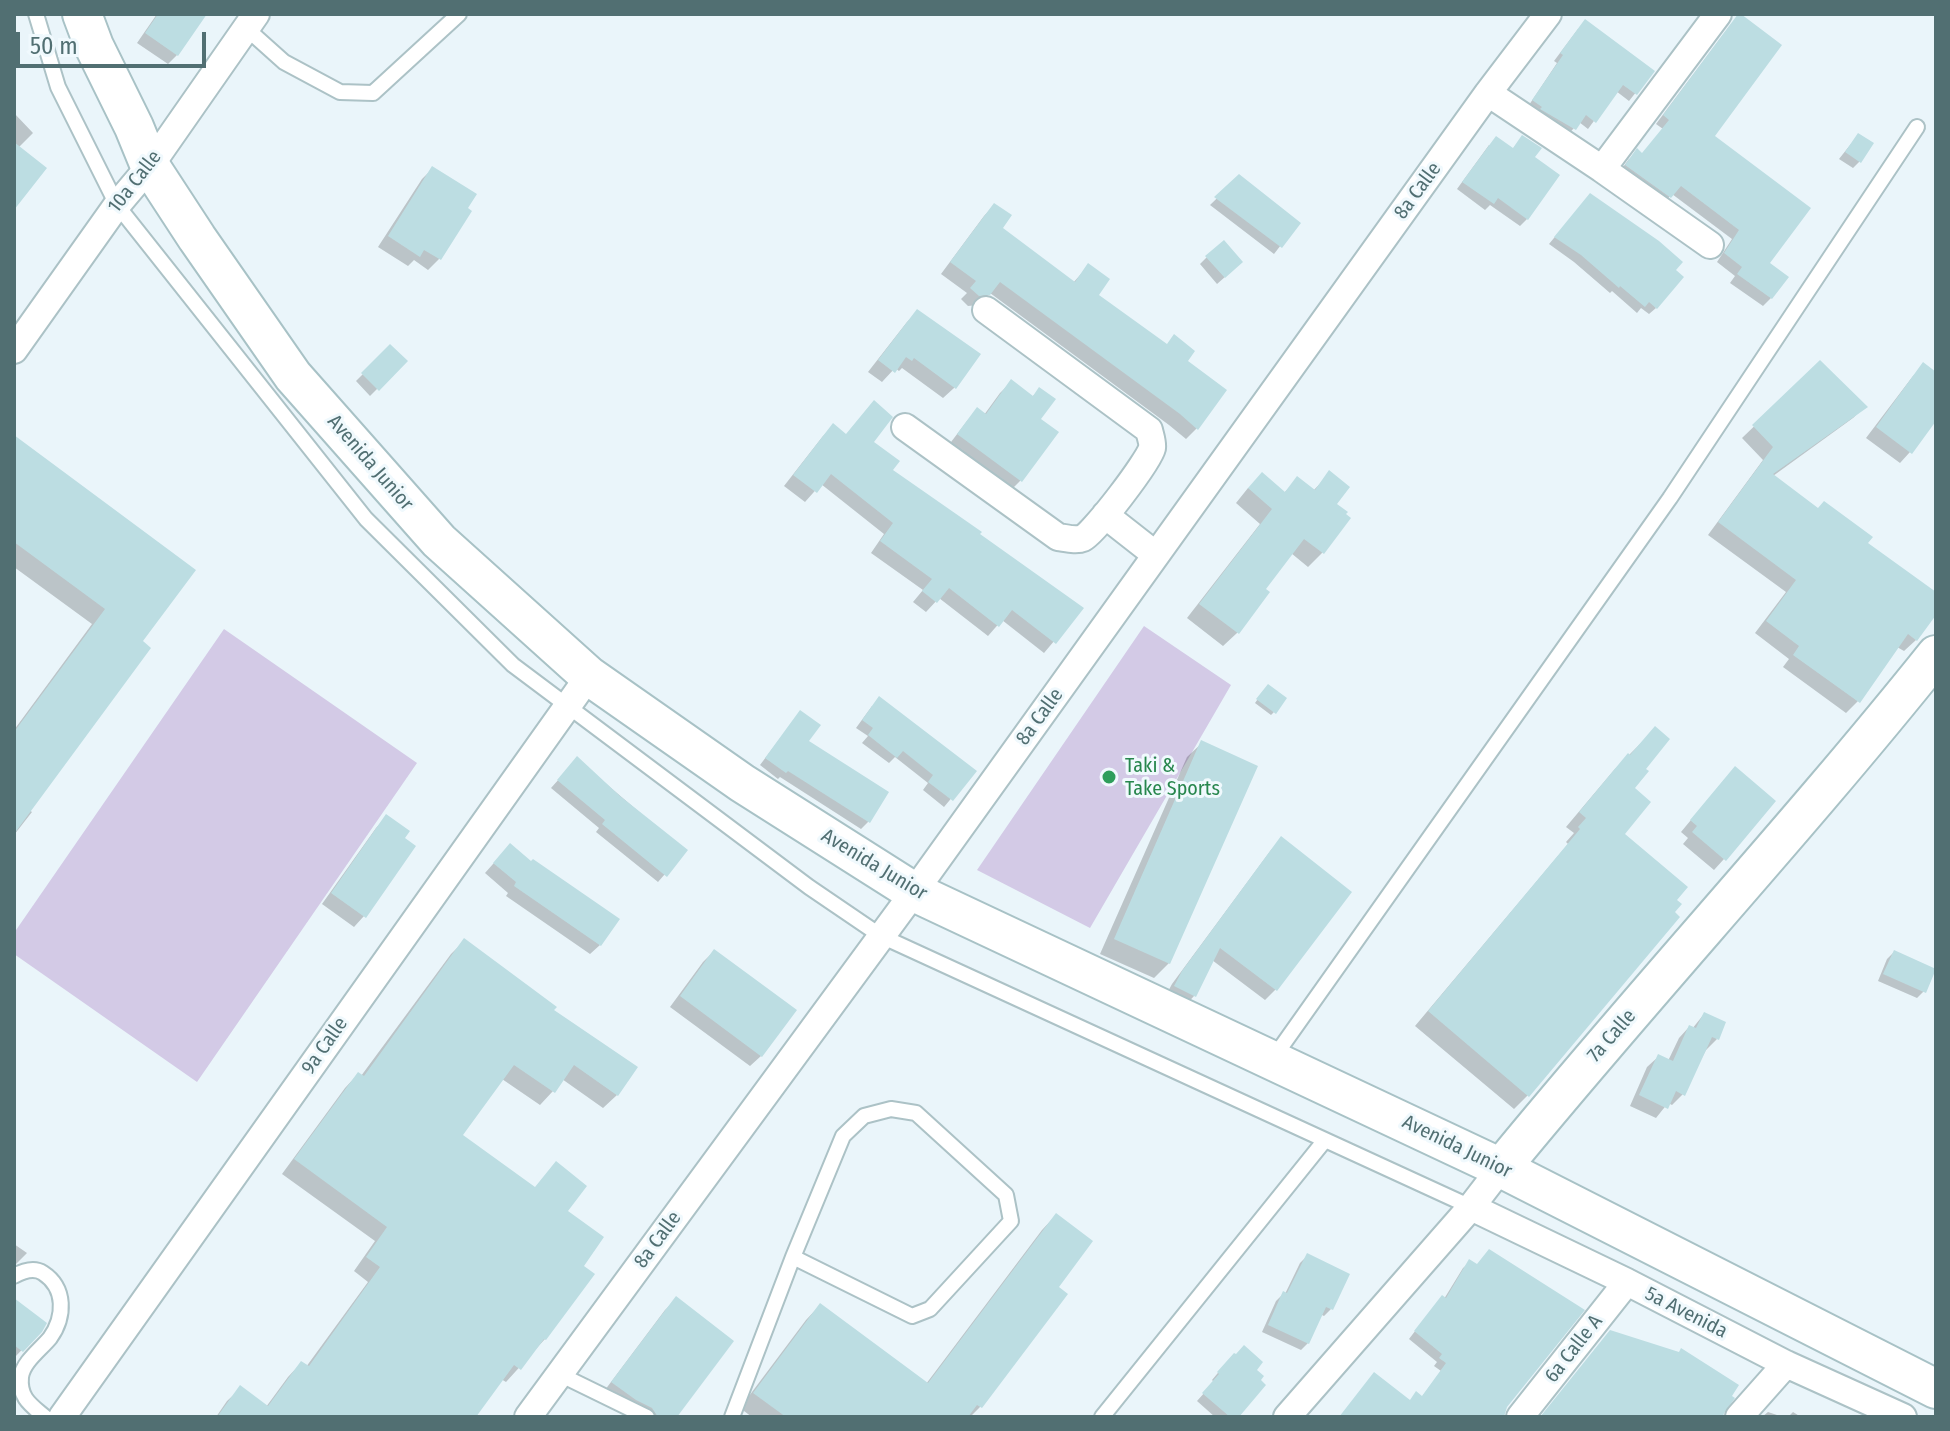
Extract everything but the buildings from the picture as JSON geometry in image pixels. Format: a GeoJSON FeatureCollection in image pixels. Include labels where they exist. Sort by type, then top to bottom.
{"type":"FeatureCollection","features":[{"type":"Feature","properties":{"kind":"main road","name":"Avenida Junior"},"geometry":{"type":"LineString","coordinates":[[82,14],[150,166],[293,376],[439,541],[589,676],[742,783],[914,892],[1501,1168],[1936,1389]]}},
{"type":"Feature","properties":{"kind":"main road","name":"7a Calle"},"geometry":{"type":"LineString","coordinates":[[1501,1168],[1868,740],[1936,655]]}},
{"type":"Feature","properties":{"kind":"street","name":"8a Calle"},"geometry":{"type":"LineString","coordinates":[[528,1417],[914,892],[1548,14]]}},
{"type":"Feature","properties":{"kind":"street"},"geometry":{"type":"LineString","coordinates":[[1602,169],[1718,14]]}},
{"type":"Feature","properties":{"kind":"street","name":"10a Calle"},"geometry":{"type":"LineString","coordinates":[[14,350],[117,205],[150,166],[251,21]]}},
{"type":"Feature","properties":{"kind":"street"},"geometry":{"type":"LineString","coordinates":[[1488,93],[1710,245]]}},
{"type":"Feature","properties":{"kind":"street"},"geometry":{"type":"LineString","coordinates":[[905,427],[1058,537],[1084,538],[1142,467],[1152,448],[1149,430],[986,310]]}},
{"type":"Feature","properties":{"kind":"street"},"geometry":{"type":"LineString","coordinates":[[1105,515],[1156,555]]}},
{"type":"Feature","properties":{"kind":"street","name":"9a Calle"},"geometry":{"type":"LineString","coordinates":[[62,1417],[589,676]]}},
{"type":"Feature","properties":{"kind":"street","name":"7a Calle"},"geometry":{"type":"LineString","coordinates":[[1287,1417],[1471,1207],[1501,1168]]}},
{"type":"Feature","properties":{"kind":"street","name":"5a Avenida"},"geometry":{"type":"LineString","coordinates":[[1471,1207],[1627,1282],[1786,1364],[1903,1417]]}},
{"type":"Feature","properties":{"kind":"street","name":"6a Calle A"},"geometry":{"type":"LineString","coordinates":[[1520,1417],[1627,1282]]}},
{"type":"Feature","properties":{"kind":"street"},"geometry":{"type":"LineString","coordinates":[[1739,1417],[1786,1364]]}},
{"type":"Feature","properties":{"kind":"lane"},"geometry":{"type":"LineString","coordinates":[[36,14],[58,87],[117,205],[366,519],[513,665],[809,887],[881,936],[1471,1207]]}},
{"type":"Feature","properties":{"kind":"lane"},"geometry":{"type":"LineString","coordinates":[[251,21],[284,62],[340,92],[373,93],[459,14]]}},
{"type":"Feature","properties":{"kind":"lane"},"geometry":{"type":"LineString","coordinates":[[1272,1060],[1670,498],[1917,127]]}},
{"type":"Feature","properties":{"kind":"lane"},"geometry":{"type":"LineString","coordinates":[[732,1417],[793,1257],[843,1136],[864,1116],[891,1109],[916,1113],[1006,1195],[1011,1221],[930,1309],[912,1316],[793,1257]]}},
{"type":"Feature","properties":{"kind":"lane"},"geometry":{"type":"LineString","coordinates":[[1102,1417],[1325,1140]]}},
{"type":"Feature","properties":{"kind":"lane"},"geometry":{"type":"LineString","coordinates":[[14,1276],[24,1270],[41,1271],[62,1296],[61,1313],[52,1335],[23,1368],[20,1381],[26,1401],[45,1417]]}},
{"type":"Feature","properties":{"kind":"lane"},"geometry":{"type":"LineString","coordinates":[[559,1374],[647,1417]]}},
{"type":"Feature","properties":{"kind":"shaded area","name":"Taki & Take Sports"},"geometry":{"type":"Polygon","coordinates":[[[1144,626],[1231,685],[1090,928],[977,870],[1144,626]]]}},
{"type":"Feature","properties":{"kind":"shaded area"},"geometry":{"type":"Polygon","coordinates":[[[224,629],[417,763],[197,1082],[14,954],[14,933],[224,629]]]}},
{"type":"Feature","properties":{"kind":"place","name":"Taki & Take Sports"},"geometry":{"type":"Point","coordinates":[1109,777]}}]}
